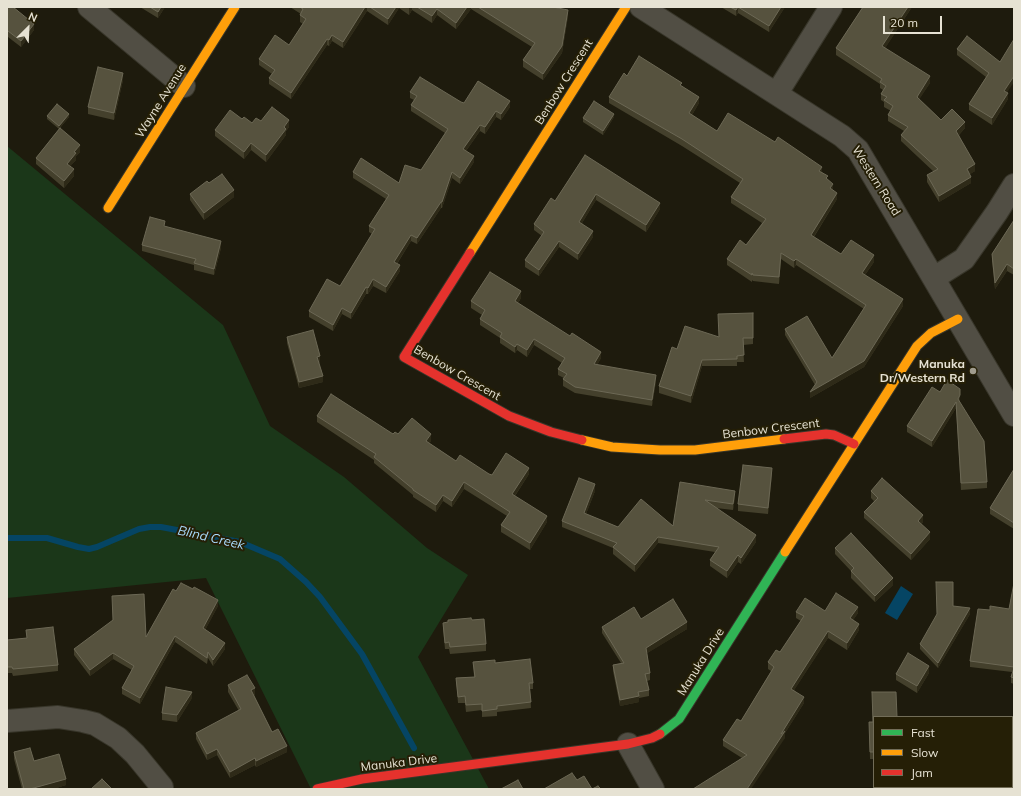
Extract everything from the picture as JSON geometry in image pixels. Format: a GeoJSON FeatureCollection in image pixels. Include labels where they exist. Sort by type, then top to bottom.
{"type":"FeatureCollection","features":[{"type":"Feature","properties":{"kind":"street"},"geometry":{"type":"LineString","coordinates":[[89,7],[184,86]]}},
{"type":"Feature","properties":{"kind":"street","name":"Wayne Avenue"},"geometry":{"type":"LineString","coordinates":[[108,208],[235,7]]}},
{"type":"Feature","properties":{"kind":"street","name":"Benbow Crescent"},"geometry":{"type":"LineString","coordinates":[[626,7],[404,357],[509,416],[550,432],[612,447],[660,450],[695,450],[826,434],[834,435],[854,444]]}},
{"type":"Feature","properties":{"kind":"street","name":"Western Road"},"geometry":{"type":"LineString","coordinates":[[641,7],[777,93],[842,136],[858,150],[1014,415]]}},
{"type":"Feature","properties":{"kind":"street"},"geometry":{"type":"LineString","coordinates":[[777,93],[831,7]]}},
{"type":"Feature","properties":{"kind":"street"},"geometry":{"type":"LineString","coordinates":[[934,278],[964,259],[1014,185]]}},
{"type":"Feature","properties":{"kind":"street","name":"Manuka Drive"},"geometry":{"type":"LineString","coordinates":[[317,789],[362,779],[628,744],[643,741],[658,735],[673,725],[679,719],[916,346],[931,333],[958,319]]}},
{"type":"Feature","properties":{"kind":"street"},"geometry":{"type":"LineString","coordinates":[[7,721],[58,717],[95,724],[118,738],[135,754],[162,787]]}},
{"type":"Feature","properties":{"kind":"street"},"geometry":{"type":"LineString","coordinates":[[628,744],[653,789]]}},
{"type":"Feature","properties":{"kind":"green space"},"geometry":{"type":"Polygon","coordinates":[[[7,146],[223,325],[270,426],[344,477],[427,548],[468,575],[418,657],[489,789],[311,789],[206,578],[7,598],[7,146]]]}},
{"type":"Feature","properties":{"kind":"water"},"geometry":{"type":"Polygon","coordinates":[[[901,586],[913,594],[897,620],[885,613],[901,586]]]}},
{"type":"Feature","properties":{"kind":"building"},"geometry":{"type":"Polygon","coordinates":[[[7,7],[13,7],[34,24],[21,41],[8,31],[7,32],[7,7]]]}},
{"type":"Feature","properties":{"kind":"building"},"geometry":{"type":"Polygon","coordinates":[[[150,7],[161,7],[158,12],[150,7]]]}},
{"type":"Feature","properties":{"kind":"building"},"geometry":{"type":"Polygon","coordinates":[[[300,7],[365,7],[343,42],[332,35],[329,40],[327,39],[291,93],[269,78],[275,70],[259,59],[275,35],[289,45],[306,19],[300,15],[303,9],[300,7]]]}},
{"type":"Feature","properties":{"kind":"building"},"geometry":{"type":"Polygon","coordinates":[[[370,7],[396,7],[388,19],[370,7]]]}},
{"type":"Feature","properties":{"kind":"building"},"geometry":{"type":"Polygon","coordinates":[[[417,7],[467,7],[456,23],[437,9],[432,16],[417,7]]]}},
{"type":"Feature","properties":{"kind":"building"},"geometry":{"type":"Polygon","coordinates":[[[478,7],[553,7],[568,10],[562,46],[543,74],[523,60],[535,43],[478,7]]]}},
{"type":"Feature","properties":{"kind":"building"},"geometry":{"type":"Polygon","coordinates":[[[730,7],[738,7],[736,10],[730,7]]]}},
{"type":"Feature","properties":{"kind":"building"},"geometry":{"type":"Polygon","coordinates":[[[738,7],[781,7],[769,26],[738,7]]]}},
{"type":"Feature","properties":{"kind":"building"},"geometry":{"type":"Polygon","coordinates":[[[863,7],[908,7],[882,46],[930,76],[917,97],[941,120],[952,109],[965,122],[956,131],[975,164],[967,169],[971,177],[939,196],[927,175],[938,169],[901,135],[908,127],[888,115],[893,106],[884,100],[887,97],[881,94],[886,86],[880,82],[882,79],[836,48],[863,7]]]}},
{"type":"Feature","properties":{"kind":"building"},"geometry":{"type":"Polygon","coordinates":[[[967,36],[1000,62],[1014,39],[1014,76],[1004,91],[1008,93],[992,118],[969,104],[989,73],[957,49],[967,36]]]}},
{"type":"Feature","properties":{"kind":"building"},"geometry":{"type":"Polygon","coordinates":[[[639,56],[682,83],[680,85],[699,97],[689,113],[717,131],[728,113],[775,142],[778,137],[822,167],[819,171],[828,176],[826,178],[833,184],[830,188],[837,193],[811,235],[841,254],[851,240],[874,255],[862,273],[903,299],[864,361],[810,392],[817,382],[785,329],[807,316],[832,358],[866,305],[796,259],[794,261],[781,253],[779,277],[753,275],[752,273],[752,275],[727,259],[740,240],[746,245],[766,219],[731,197],[743,179],[682,139],[609,97],[624,73],[627,76],[639,56]]]}},
{"type":"Feature","properties":{"kind":"building"},"geometry":{"type":"Polygon","coordinates":[[[98,67],[123,73],[114,113],[88,107],[98,67]]]}},
{"type":"Feature","properties":{"kind":"building"},"geometry":{"type":"Polygon","coordinates":[[[420,77],[464,103],[478,81],[510,101],[501,114],[496,111],[485,127],[480,125],[463,149],[474,156],[460,178],[452,172],[442,202],[417,238],[411,235],[394,262],[400,265],[386,287],[373,279],[368,288],[366,287],[351,313],[342,308],[333,325],[309,311],[327,279],[340,286],[375,229],[369,226],[389,195],[353,172],[361,158],[399,183],[405,165],[421,170],[448,129],[411,105],[417,96],[410,92],[420,77]]]}},
{"type":"Feature","properties":{"kind":"building"},"geometry":{"type":"Polygon","coordinates":[[[594,101],[614,114],[603,131],[583,118],[594,101]]]}},
{"type":"Feature","properties":{"kind":"building"},"geometry":{"type":"Polygon","coordinates":[[[57,104],[69,114],[59,126],[47,116],[57,104]]]}},
{"type":"Feature","properties":{"kind":"building"},"geometry":{"type":"Polygon","coordinates":[[[272,107],[289,120],[284,127],[286,129],[266,155],[251,143],[244,152],[215,130],[230,110],[242,119],[244,117],[252,123],[256,118],[261,121],[272,107]]]}},
{"type":"Feature","properties":{"kind":"building"},"geometry":{"type":"Polygon","coordinates":[[[60,128],[80,145],[74,152],[76,153],[67,164],[74,169],[64,181],[36,158],[60,128]]]}},
{"type":"Feature","properties":{"kind":"building"},"geometry":{"type":"Polygon","coordinates":[[[585,155],[660,203],[646,225],[596,194],[579,222],[593,231],[578,254],[559,241],[539,270],[525,260],[544,232],[534,224],[551,198],[555,201],[585,155]]]}},
{"type":"Feature","properties":{"kind":"building"},"geometry":{"type":"Polygon","coordinates":[[[222,174],[234,190],[204,213],[190,194],[207,181],[209,183],[222,174]]]}},
{"type":"Feature","properties":{"kind":"building"},"geometry":{"type":"Polygon","coordinates":[[[150,217],[165,221],[164,226],[221,241],[214,269],[194,263],[196,259],[142,245],[150,217]]]}},
{"type":"Feature","properties":{"kind":"building"},"geometry":{"type":"Polygon","coordinates":[[[1014,220],[1014,269],[1007,264],[995,283],[992,254],[1014,220]]]}},
{"type":"Feature","properties":{"kind":"building"},"geometry":{"type":"Polygon","coordinates":[[[490,272],[521,291],[515,301],[570,336],[572,333],[601,352],[594,364],[656,375],[652,400],[575,387],[563,379],[567,374],[558,369],[565,358],[534,339],[527,350],[517,344],[515,347],[500,337],[502,333],[480,319],[485,310],[471,301],[490,272]]]}},
{"type":"Feature","properties":{"kind":"building"},"geometry":{"type":"Polygon","coordinates":[[[753,313],[753,338],[743,338],[744,355],[737,356],[737,359],[702,360],[691,396],[659,386],[672,347],[677,349],[685,326],[719,337],[718,314],[753,313]]]}},
{"type":"Feature","properties":{"kind":"building"},"geometry":{"type":"Polygon","coordinates":[[[313,330],[320,356],[317,357],[323,376],[299,382],[287,337],[313,330]]]}},
{"type":"Feature","properties":{"kind":"building"},"geometry":{"type":"Polygon","coordinates":[[[947,380],[960,389],[958,399],[984,441],[987,482],[961,483],[956,402],[932,441],[907,426],[932,387],[940,392],[947,380]]]}},
{"type":"Feature","properties":{"kind":"building"},"geometry":{"type":"Polygon","coordinates":[[[331,394],[393,434],[395,432],[398,434],[412,418],[431,434],[426,441],[456,461],[460,455],[489,474],[492,475],[506,453],[529,468],[512,494],[547,516],[530,543],[501,525],[510,512],[464,482],[452,501],[443,495],[436,505],[413,490],[374,457],[376,454],[317,416],[331,394]]]}},
{"type":"Feature","properties":{"kind":"building"},"geometry":{"type":"Polygon","coordinates":[[[743,465],[772,468],[768,508],[738,504],[743,465]]]}},
{"type":"Feature","properties":{"kind":"building"},"geometry":{"type":"Polygon","coordinates":[[[1014,469],[1014,523],[990,508],[1014,469]]]}},
{"type":"Feature","properties":{"kind":"building"},"geometry":{"type":"Polygon","coordinates":[[[579,478],[595,484],[584,513],[618,527],[641,499],[673,526],[680,482],[735,491],[733,504],[705,500],[756,535],[741,558],[738,555],[727,571],[710,560],[719,547],[658,537],[635,565],[613,547],[617,543],[562,521],[579,478]]]}},
{"type":"Feature","properties":{"kind":"building"},"geometry":{"type":"Polygon","coordinates":[[[882,478],[923,515],[918,521],[930,532],[911,554],[864,512],[878,498],[871,491],[882,478]]]}},
{"type":"Feature","properties":{"kind":"building"},"geometry":{"type":"Polygon","coordinates":[[[851,533],[893,578],[875,596],[851,571],[854,568],[835,548],[851,533]]]}},
{"type":"Feature","properties":{"kind":"building"},"geometry":{"type":"Polygon","coordinates":[[[936,582],[953,582],[953,606],[970,608],[938,663],[920,644],[937,614],[936,582]]]}},
{"type":"Feature","properties":{"kind":"building"},"geometry":{"type":"Polygon","coordinates":[[[181,583],[193,589],[194,587],[218,600],[203,628],[225,643],[213,660],[208,652],[207,658],[175,636],[140,698],[122,688],[134,666],[113,653],[90,670],[74,649],[113,620],[112,596],[144,594],[146,637],[173,589],[176,591],[181,583]]]}},
{"type":"Feature","properties":{"kind":"building"},"geometry":{"type":"Polygon","coordinates":[[[1014,583],[1014,667],[970,661],[978,609],[990,610],[990,606],[1009,609],[1014,583]]]}},
{"type":"Feature","properties":{"kind":"building"},"geometry":{"type":"Polygon","coordinates":[[[836,593],[858,607],[850,618],[859,624],[847,643],[828,631],[791,689],[804,697],[781,734],[785,731],[747,789],[693,789],[747,755],[723,740],[737,719],[741,721],[774,667],[768,662],[776,650],[780,652],[804,616],[796,612],[805,598],[825,611],[836,593]]]}},
{"type":"Feature","properties":{"kind":"building"},"geometry":{"type":"Polygon","coordinates":[[[673,599],[687,622],[646,648],[650,673],[645,674],[649,690],[638,692],[639,696],[620,700],[613,665],[624,663],[602,627],[634,607],[641,619],[673,599]]]}},
{"type":"Feature","properties":{"kind":"building"},"geometry":{"type":"Polygon","coordinates":[[[471,618],[472,620],[484,619],[486,644],[450,647],[449,642],[445,643],[443,623],[448,622],[448,620],[471,618]]]}},
{"type":"Feature","properties":{"kind":"building"},"geometry":{"type":"Polygon","coordinates":[[[53,627],[58,665],[13,669],[12,667],[7,667],[7,640],[27,638],[26,630],[53,627]]]}},
{"type":"Feature","properties":{"kind":"building"},"geometry":{"type":"Polygon","coordinates":[[[908,653],[929,666],[917,686],[896,674],[908,653]]]}},
{"type":"Feature","properties":{"kind":"building"},"geometry":{"type":"Polygon","coordinates":[[[530,659],[533,683],[529,683],[531,702],[497,706],[497,709],[482,711],[482,704],[466,705],[465,696],[458,697],[456,678],[475,677],[473,662],[495,660],[495,663],[530,659]]]}},
{"type":"Feature","properties":{"kind":"building"},"geometry":{"type":"Polygon","coordinates":[[[1014,668],[1014,678],[1011,677],[1014,668]]]}},
{"type":"Feature","properties":{"kind":"building"},"geometry":{"type":"Polygon","coordinates":[[[247,675],[255,688],[251,690],[272,732],[278,729],[287,746],[256,761],[255,758],[230,772],[217,749],[207,754],[196,733],[241,709],[228,685],[247,675]]]}},
{"type":"Feature","properties":{"kind":"building"},"geometry":{"type":"Polygon","coordinates":[[[166,687],[192,692],[177,715],[162,713],[166,687]]]}},
{"type":"Feature","properties":{"kind":"building"},"geometry":{"type":"Polygon","coordinates":[[[872,692],[896,692],[897,716],[873,716],[873,722],[872,692]]]}},
{"type":"Feature","properties":{"kind":"building"},"geometry":{"type":"Polygon","coordinates":[[[869,722],[873,722],[873,752],[870,752],[869,722]]]}},
{"type":"Feature","properties":{"kind":"building"},"geometry":{"type":"Polygon","coordinates":[[[30,748],[34,761],[59,754],[66,779],[30,789],[24,789],[14,752],[30,748]]]}},
{"type":"Feature","properties":{"kind":"building"},"geometry":{"type":"Polygon","coordinates":[[[572,773],[577,780],[584,776],[592,789],[544,789],[572,773]]]}},
{"type":"Feature","properties":{"kind":"building"},"geometry":{"type":"Polygon","coordinates":[[[102,779],[112,789],[91,789],[102,779]]]}},
{"type":"Feature","properties":{"kind":"building"},"geometry":{"type":"Polygon","coordinates":[[[518,780],[523,789],[501,789],[518,780]]]}},
{"type":"Feature","properties":{"kind":"building"},"geometry":{"type":"Polygon","coordinates":[[[598,786],[601,789],[592,789],[598,786]]]}},
{"type":"Feature","properties":{"kind":"building"},"geometry":{"type":"Polygon","coordinates":[[[934,788],[934,789],[880,789],[934,788]]]}},
{"type":"Feature","properties":{"kind":"waterway","name":"Blind Creek"},"geometry":{"type":"LineString","coordinates":[[7,538],[47,538],[89,549],[139,529],[161,527],[240,542],[280,559],[306,582],[320,597],[362,654],[414,748]]}},
{"type":"Feature","properties":{"kind":"traffic: fast"},"geometry":{"type":"LineString","coordinates":[[660,734],[679,719],[785,552]]}},
{"type":"Feature","properties":{"kind":"traffic: slow"},"geometry":{"type":"LineString","coordinates":[[108,208],[235,7]]}},
{"type":"Feature","properties":{"kind":"traffic: slow"},"geometry":{"type":"LineString","coordinates":[[470,253],[626,7]]}},
{"type":"Feature","properties":{"kind":"traffic: slow"},"geometry":{"type":"LineString","coordinates":[[785,552],[917,346],[931,333],[958,319]]}},
{"type":"Feature","properties":{"kind":"traffic: slow"},"geometry":{"type":"LineString","coordinates":[[582,440],[612,447],[660,450],[695,450],[784,439]]}},
{"type":"Feature","properties":{"kind":"traffic: jam"},"geometry":{"type":"LineString","coordinates":[[470,253],[404,357],[509,416],[551,432],[582,440]]}},
{"type":"Feature","properties":{"kind":"traffic: jam"},"geometry":{"type":"LineString","coordinates":[[784,439],[826,434],[834,435],[854,444]]}},
{"type":"Feature","properties":{"kind":"traffic: jam"},"geometry":{"type":"LineString","coordinates":[[317,789],[362,779],[628,744],[652,738],[660,734]]}},
{"type":"Feature","properties":{"kind":"place","name":"Manuka Dr/Western Rd"},"geometry":{"type":"Point","coordinates":[973,371]}}]}
